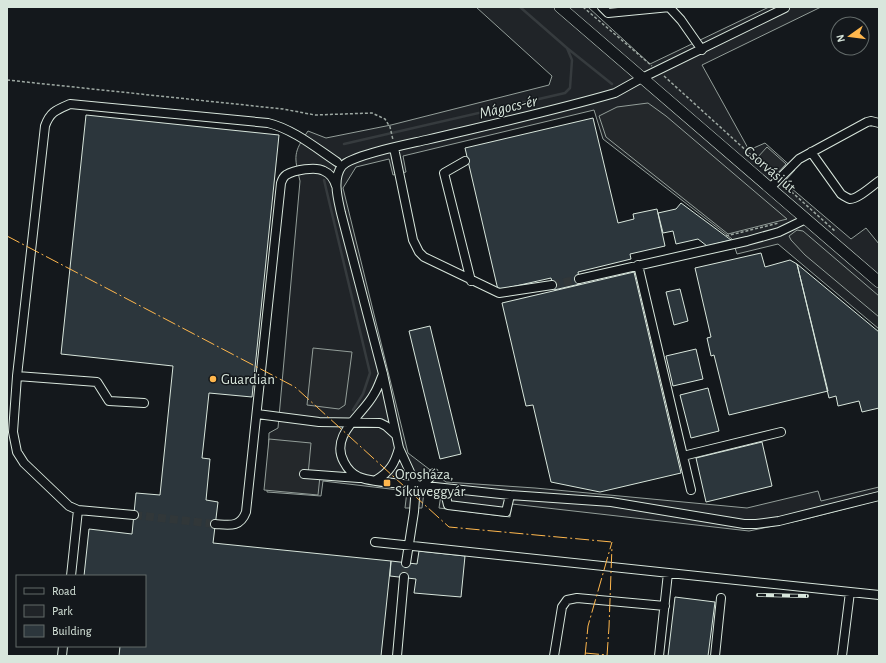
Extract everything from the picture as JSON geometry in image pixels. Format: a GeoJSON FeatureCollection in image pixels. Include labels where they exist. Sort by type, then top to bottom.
{"type":"FeatureCollection","features":[{"type":"Feature","properties":{"kind":"main road","name":"Csorvási út"},"geometry":{"type":"LineString","coordinates":[[560,7],[879,282]]}},
{"type":"Feature","properties":{"kind":"street"},"geometry":{"type":"LineString","coordinates":[[602,7],[608,13],[670,7],[702,50]]}},
{"type":"Feature","properties":{"kind":"street"},"geometry":{"type":"LineString","coordinates":[[336,188],[337,177],[343,166],[350,160],[615,94],[642,78],[702,50],[785,8]]}},
{"type":"Feature","properties":{"kind":"street"},"geometry":{"type":"LineString","coordinates":[[134,515],[78,510],[69,506],[24,463],[17,452],[13,432],[17,376],[45,126],[48,117],[55,110],[70,104],[268,123],[281,127],[304,140],[337,162]]}},
{"type":"Feature","properties":{"kind":"street"},"geometry":{"type":"LineString","coordinates":[[770,188],[799,159],[867,122],[871,121],[879,123]]}},
{"type":"Feature","properties":{"kind":"street"},"geometry":{"type":"LineString","coordinates":[[394,148],[413,240],[418,252],[424,257],[471,281],[499,293],[552,285]]}},
{"type":"Feature","properties":{"kind":"street"},"geometry":{"type":"LineString","coordinates":[[811,152],[841,194],[846,198],[850,199],[857,197],[879,181]]}},
{"type":"Feature","properties":{"kind":"street"},"geometry":{"type":"LineString","coordinates":[[215,524],[232,526],[244,518],[246,512],[281,183],[283,177],[287,174],[360,157]]}},
{"type":"Feature","properties":{"kind":"street"},"geometry":{"type":"LineString","coordinates":[[465,161],[444,173],[471,281]]}},
{"type":"Feature","properties":{"kind":"street"},"geometry":{"type":"LineString","coordinates":[[309,169],[318,168],[326,172],[332,177],[336,188],[399,448],[420,485]]}},
{"type":"Feature","properties":{"kind":"street"},"geometry":{"type":"LineString","coordinates":[[579,279],[734,244],[779,232],[806,219]]}},
{"type":"Feature","properties":{"kind":"street"},"geometry":{"type":"LineString","coordinates":[[638,266],[692,490]]}},
{"type":"Feature","properties":{"kind":"street"},"geometry":{"type":"LineString","coordinates":[[366,479],[357,476],[347,467],[341,456],[340,444],[342,437],[352,422],[365,408],[374,394],[382,374]]}},
{"type":"Feature","properties":{"kind":"street"},"geometry":{"type":"LineString","coordinates":[[17,376],[97,382],[110,401],[144,403]]}},
{"type":"Feature","properties":{"kind":"street"},"geometry":{"type":"LineString","coordinates":[[257,414],[319,422],[380,423],[386,426],[396,436]]}},
{"type":"Feature","properties":{"kind":"street"},"geometry":{"type":"LineString","coordinates":[[683,456],[781,432]]}},
{"type":"Feature","properties":{"kind":"street"},"geometry":{"type":"LineString","coordinates":[[376,480],[384,476],[394,464],[399,448]]}},
{"type":"Feature","properties":{"kind":"street"},"geometry":{"type":"LineString","coordinates":[[406,563],[408,545],[420,485],[434,473]]}},
{"type":"Feature","properties":{"kind":"street"},"geometry":{"type":"LineString","coordinates":[[304,474],[376,480],[510,495],[611,502],[730,523],[750,524],[779,521],[879,496]]}},
{"type":"Feature","properties":{"kind":"street"},"geometry":{"type":"LineString","coordinates":[[444,488],[448,505],[506,512],[510,495]]}},
{"type":"Feature","properties":{"kind":"street"},"geometry":{"type":"LineString","coordinates":[[71,575],[78,510]]}},
{"type":"Feature","properties":{"kind":"street"},"geometry":{"type":"LineString","coordinates":[[375,542],[879,595]]}},
{"type":"Feature","properties":{"kind":"street"},"geometry":{"type":"LineString","coordinates":[[659,656],[668,573]]}},
{"type":"Feature","properties":{"kind":"street"},"geometry":{"type":"LineString","coordinates":[[397,656],[404,577]]}},
{"type":"Feature","properties":{"kind":"street"},"geometry":{"type":"LineString","coordinates":[[842,656],[850,592]]}},
{"type":"Feature","properties":{"kind":"street"},"geometry":{"type":"LineString","coordinates":[[554,656],[562,607],[567,600],[577,598],[665,606]]}},
{"type":"Feature","properties":{"kind":"street"},"geometry":{"type":"LineString","coordinates":[[715,656],[722,598]]}},
{"type":"Feature","properties":{"kind":"path"},"geometry":{"type":"LineString","coordinates":[[583,7],[658,71],[840,235]]}},
{"type":"Feature","properties":{"kind":"path"},"geometry":{"type":"LineString","coordinates":[[7,80],[275,108],[316,115],[372,113],[385,119],[392,136]]}},
{"type":"Feature","properties":{"kind":"path"},"geometry":{"type":"LineString","coordinates":[[726,236],[781,222]]}},
{"type":"Feature","properties":{"kind":"green space"},"geometry":{"type":"Polygon","coordinates":[[[476,7],[588,7],[650,64],[769,7],[821,7],[702,65],[749,150],[765,143],[795,170],[784,182],[851,239],[866,228],[879,244],[879,329],[778,244],[737,254],[732,239],[603,139],[594,110],[403,156],[406,172],[393,175],[389,159],[356,167],[343,188],[408,453],[446,482],[535,488],[747,508],[818,491],[821,501],[879,487],[879,500],[802,520],[749,531],[512,504],[510,517],[439,508],[441,494],[424,492],[422,508],[405,508],[407,491],[323,481],[321,496],[267,492],[269,433],[278,428],[300,181],[296,160],[297,150],[308,131],[326,138],[391,125],[549,85],[552,76],[476,7]]]}},
{"type":"Feature","properties":{"kind":"shaded area"},"geometry":{"type":"Polygon","coordinates":[[[648,103],[666,116],[787,219],[728,234],[606,137],[599,116],[617,107],[648,103]]]}},
{"type":"Feature","properties":{"kind":"shaded area"},"geometry":{"type":"Polygon","coordinates":[[[767,147],[786,164],[776,175],[757,158],[767,147]]]}},
{"type":"Feature","properties":{"kind":"shaded area"},"geometry":{"type":"Polygon","coordinates":[[[797,230],[803,231],[879,296],[879,317],[805,255],[789,236],[797,230]]]}},
{"type":"Feature","properties":{"kind":"shaded area"},"geometry":{"type":"Polygon","coordinates":[[[313,348],[352,352],[345,405],[339,409],[307,405],[313,348]]]}},
{"type":"Feature","properties":{"kind":"shaded area"},"geometry":{"type":"Polygon","coordinates":[[[269,439],[311,443],[308,475],[320,476],[318,495],[264,490],[269,439]]]}},
{"type":"Feature","properties":{"kind":"building","name":"Guardian"},"geometry":{"type":"Polygon","coordinates":[[[86,115],[279,135],[252,397],[209,393],[202,458],[210,459],[206,500],[218,502],[213,543],[391,561],[381,656],[119,656],[120,647],[146,647],[146,575],[84,575],[89,529],[132,534],[136,493],[160,495],[173,366],[61,354],[86,115]]]}},
{"type":"Feature","properties":{"kind":"building"},"geometry":{"type":"Polygon","coordinates":[[[593,118],[618,223],[634,219],[633,214],[657,209],[665,246],[630,254],[631,259],[578,272],[580,284],[554,290],[551,278],[498,290],[465,148],[593,118]]]}},
{"type":"Feature","properties":{"kind":"building"},"geometry":{"type":"Polygon","coordinates":[[[681,203],[731,240],[707,246],[698,239],[676,244],[673,231],[663,233],[658,213],[676,209],[681,203]]]}},
{"type":"Feature","properties":{"kind":"building"},"geometry":{"type":"Polygon","coordinates":[[[761,253],[765,267],[790,260],[797,264],[828,391],[729,415],[714,355],[711,356],[707,338],[711,337],[695,268],[761,253]]]}},
{"type":"Feature","properties":{"kind":"building"},"geometry":{"type":"Polygon","coordinates":[[[797,264],[879,332],[879,408],[862,412],[859,401],[838,406],[836,396],[829,398],[797,264]]]}},
{"type":"Feature","properties":{"kind":"building"},"geometry":{"type":"Polygon","coordinates":[[[634,272],[681,473],[600,492],[551,482],[533,405],[526,406],[502,303],[634,272]]]}},
{"type":"Feature","properties":{"kind":"building"},"geometry":{"type":"Polygon","coordinates":[[[680,289],[688,321],[674,325],[666,292],[680,289]]]}},
{"type":"Feature","properties":{"kind":"building"},"geometry":{"type":"Polygon","coordinates":[[[430,326],[461,454],[440,459],[409,331],[430,326]]]}},
{"type":"Feature","properties":{"kind":"building"},"geometry":{"type":"Polygon","coordinates":[[[696,349],[703,379],[673,386],[666,356],[696,349]]]}},
{"type":"Feature","properties":{"kind":"building"},"geometry":{"type":"Polygon","coordinates":[[[708,388],[719,431],[691,438],[680,395],[708,388]]]}},
{"type":"Feature","properties":{"kind":"building"},"geometry":{"type":"Polygon","coordinates":[[[762,442],[772,486],[706,502],[696,458],[762,442]]]}},
{"type":"Feature","properties":{"kind":"building"},"geometry":{"type":"Polygon","coordinates":[[[419,551],[465,556],[461,597],[414,593],[416,579],[390,576],[391,561],[417,564],[419,551]]]}},
{"type":"Feature","properties":{"kind":"building"},"geometry":{"type":"Polygon","coordinates":[[[675,597],[715,602],[708,656],[668,656],[675,597]]]}},
{"type":"Feature","properties":{"kind":"waterway","name":"Mágocs-ér"},"geometry":{"type":"LineString","coordinates":[[344,144],[565,93],[570,88],[572,60],[567,48],[520,7]]}},
{"type":"Feature","properties":{"kind":"waterway"},"geometry":{"type":"LineString","coordinates":[[567,48],[612,84]]}},
{"type":"Feature","properties":{"kind":"waterway"},"geometry":{"type":"LineString","coordinates":[[324,180],[370,373],[363,394],[353,410]]}},
{"type":"Feature","properties":{"kind":"tunnel"},"geometry":{"type":"LineString","coordinates":[[552,285],[579,279]]}},
{"type":"Feature","properties":{"kind":"tunnel"},"geometry":{"type":"LineString","coordinates":[[134,515],[215,524]]}},
{"type":"Feature","properties":{"kind":"tunnel"},"geometry":{"type":"LineString","coordinates":[[404,577],[406,563]]}},
{"type":"Feature","properties":{"kind":"railway"},"geometry":{"type":"LineString","coordinates":[[758,595],[807,596]]}},
{"type":"Feature","properties":{"kind":"power"},"geometry":{"type":"LineString","coordinates":[[7,236],[295,387],[449,527],[612,542]]}},
{"type":"Feature","properties":{"kind":"power"},"geometry":{"type":"LineString","coordinates":[[585,656],[588,626],[612,542]]}},
{"type":"Feature","properties":{"kind":"power"},"geometry":{"type":"LineString","coordinates":[[607,656],[612,546]]}},
{"type":"Feature","properties":{"kind":"power"},"geometry":{"type":"LineString","coordinates":[[585,653],[607,655]]}},
{"type":"Feature","properties":{"kind":"place","name":"Guardian"},"geometry":{"type":"Point","coordinates":[213,379]}},
{"type":"Feature","properties":{"kind":"place","name":"Orosháza, Síküveggyár"},"geometry":{"type":"Point","coordinates":[387,483]}}]}
